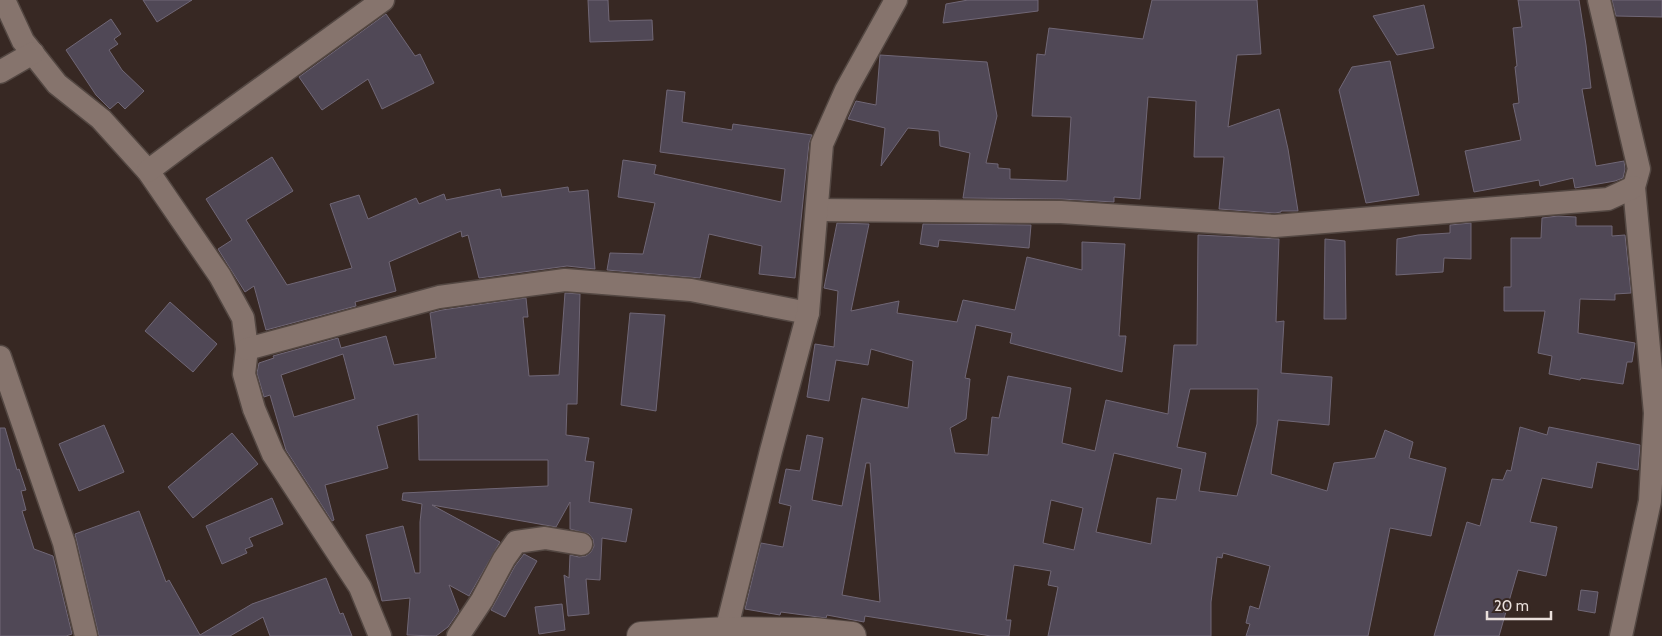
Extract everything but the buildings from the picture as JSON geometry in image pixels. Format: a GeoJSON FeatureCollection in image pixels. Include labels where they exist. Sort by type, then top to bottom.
{"type":"FeatureCollection","features":[{"type":"Feature","properties":{"kind":"street"},"geometry":{"type":"LineString","coordinates":[[4,0],[23,41],[57,84],[101,119],[148,172],[220,276],[243,318],[247,349],[244,374],[254,409],[272,454],[360,587],[380,636]]}},
{"type":"Feature","properties":{"kind":"street"},"geometry":{"type":"LineString","coordinates":[[148,172],[200,132],[383,0]]}},
{"type":"Feature","properties":{"kind":"street"},"geometry":{"type":"LineString","coordinates":[[726,631],[808,313],[822,144],[846,90],[896,0]]}},
{"type":"Feature","properties":{"kind":"street"},"geometry":{"type":"LineString","coordinates":[[1598,0],[1639,169],[1634,188],[1655,413],[1650,501],[1621,636]]}},
{"type":"Feature","properties":{"kind":"street"},"geometry":{"type":"LineString","coordinates":[[0,72],[33,53]]}},
{"type":"Feature","properties":{"kind":"street"},"geometry":{"type":"LineString","coordinates":[[817,210],[1061,212],[1275,226],[1608,199],[1634,188]]}},
{"type":"Feature","properties":{"kind":"street"},"geometry":{"type":"LineString","coordinates":[[247,349],[439,297],[565,280],[691,290],[808,313]]}},
{"type":"Feature","properties":{"kind":"street"},"geometry":{"type":"LineString","coordinates":[[0,357],[64,543],[86,636]]}},
{"type":"Feature","properties":{"kind":"street"},"geometry":{"type":"LineString","coordinates":[[458,636],[482,600],[504,559],[516,542],[544,538],[581,544]]}},
{"type":"Feature","properties":{"kind":"street"},"geometry":{"type":"LineString","coordinates":[[640,636],[726,631],[814,632],[852,636]]}}]}
